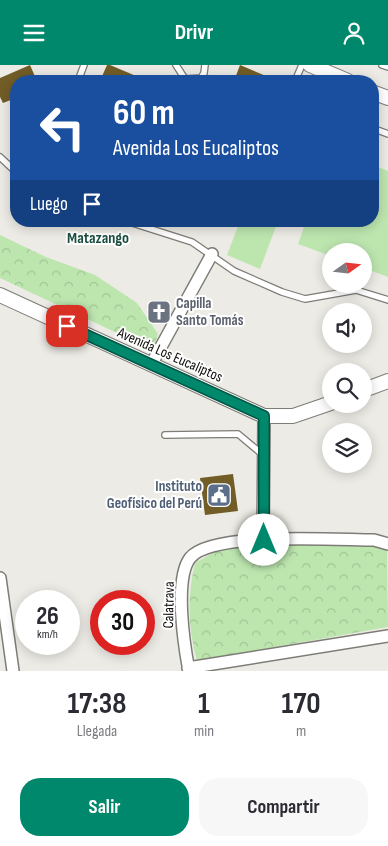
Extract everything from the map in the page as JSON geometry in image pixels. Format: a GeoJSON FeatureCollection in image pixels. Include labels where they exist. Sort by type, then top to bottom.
{"type":"FeatureCollection","features":[{"type":"Feature","properties":{"kind":"street"},"geometry":{"type":"LineString","coordinates":[[310,65],[334,75]]}},
{"type":"Feature","properties":{"kind":"street"},"geometry":{"type":"LineString","coordinates":[[151,365],[212,253]]}},
{"type":"Feature","properties":{"kind":"street","name":"Avenida Los Eucaliptos"},"geometry":{"type":"LineString","coordinates":[[0,295],[264,416],[293,416],[322,406]]}},
{"type":"Feature","properties":{"kind":"street"},"geometry":{"type":"LineString","coordinates":[[372,387],[388,381]]}},
{"type":"Feature","properties":{"kind":"street"},"geometry":{"type":"LineString","coordinates":[[264,416],[264,540]]}},
{"type":"Feature","properties":{"kind":"street","name":"Calatrava"},"geometry":{"type":"LineString","coordinates":[[188,670],[182,605],[186,566],[191,557],[208,547],[264,540],[374,541],[388,544]]}},
{"type":"Feature","properties":{"kind":"street"},"geometry":{"type":"LineString","coordinates":[[0,578],[13,671]]}},
{"type":"Feature","properties":{"kind":"street"},"geometry":{"type":"LineString","coordinates":[[188,670],[388,636]]}},
{"type":"Feature","properties":{"kind":"lane"},"geometry":{"type":"LineString","coordinates":[[382,65],[388,67]]}},
{"type":"Feature","properties":{"kind":"lane"},"geometry":{"type":"LineString","coordinates":[[0,157],[10,166]]}},
{"type":"Feature","properties":{"kind":"lane"},"geometry":{"type":"LineString","coordinates":[[145,227],[192,242],[212,253],[234,271],[282,292],[304,299],[356,290],[388,300]]}},
{"type":"Feature","properties":{"kind":"lane"},"geometry":{"type":"LineString","coordinates":[[165,435],[238,433],[264,456]]}},
{"type":"Feature","properties":{"kind":"green space"},"geometry":{"type":"Polygon","coordinates":[[[379,167],[388,171],[388,277],[372,271],[372,243],[322,243],[322,253],[298,244],[304,227],[379,227],[379,167]]]}},
{"type":"Feature","properties":{"kind":"green space"},"geometry":{"type":"Polygon","coordinates":[[[238,227],[276,227],[260,269],[227,255],[238,227]]]}},
{"type":"Feature","properties":{"kind":"green space"},"geometry":{"type":"Polygon","coordinates":[[[0,235],[46,257],[95,275],[137,303],[158,334],[154,347],[145,350],[119,334],[0,278],[0,235]]]}},
{"type":"Feature","properties":{"kind":"green space"},"geometry":{"type":"Polygon","coordinates":[[[286,543],[387,547],[388,627],[197,661],[190,624],[192,575],[195,563],[221,548],[286,543]]]}},
{"type":"Feature","properties":{"kind":"building"},"geometry":{"type":"Polygon","coordinates":[[[30,65],[34,75],[10,75],[10,100],[3,103],[0,97],[0,78],[30,65]]]}},
{"type":"Feature","properties":{"kind":"building"},"geometry":{"type":"Polygon","coordinates":[[[107,65],[110,65],[134,75],[103,75],[107,65]]]}},
{"type":"Feature","properties":{"kind":"building"},"geometry":{"type":"Polygon","coordinates":[[[240,65],[264,75],[236,75],[240,65]]]}},
{"type":"Feature","properties":{"kind":"building","name":"Instituto Geofísico del Perú"},"geometry":{"type":"Polygon","coordinates":[[[233,474],[238,511],[205,515],[200,478],[233,474]]]}},
{"type":"Feature","properties":{"kind":"place","name":"Capilla Santo Tomás"},"geometry":{"type":"Point","coordinates":[159,312]}},
{"type":"Feature","properties":{"kind":"place","name":"Instituto Geofísico del Perú"},"geometry":{"type":"Point","coordinates":[219,495]}},
{"type":"Feature","properties":{"kind":"district","name":"Matazango"},"geometry":{"type":"Point","coordinates":[98,238]}},
{"type":"Feature","properties":{"kind":"route"},"geometry":{"type":"LineString","coordinates":[[67,326],[264,416],[264,540]]}}]}
